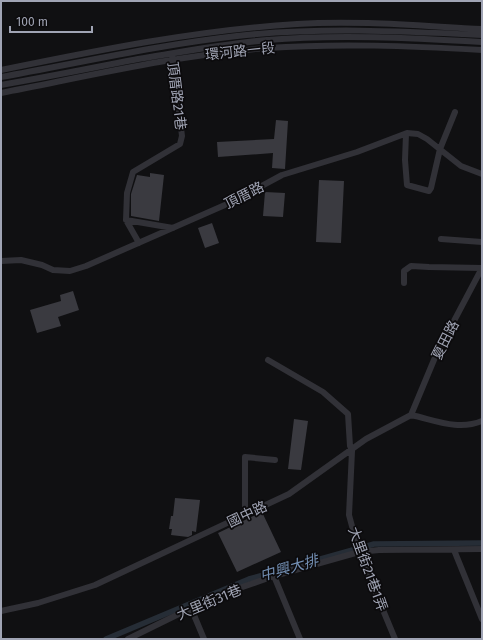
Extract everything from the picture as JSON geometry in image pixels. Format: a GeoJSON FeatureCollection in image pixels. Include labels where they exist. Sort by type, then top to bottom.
{"type":"FeatureCollection","features":[{"type":"Feature","properties":{"kind":"street","name":"環河路一段"},"geometry":{"type":"LineString","coordinates":[[1,77],[222,31],[299,24],[372,24],[482,29]]}},
{"type":"Feature","properties":{"kind":"street","name":"環河路一段"},"geometry":{"type":"LineString","coordinates":[[1,70],[131,44],[238,36],[316,31],[399,31],[482,35]]}},
{"type":"Feature","properties":{"kind":"street","name":"環河路一段"},"geometry":{"type":"LineString","coordinates":[[1,85],[267,40],[326,37],[414,38],[482,42]]}},
{"type":"Feature","properties":{"kind":"street","name":"頂厝路21巷"},"geometry":{"type":"LineString","coordinates":[[126,220],[127,193],[133,172],[180,144],[182,136],[170,41]]}},
{"type":"Feature","properties":{"kind":"street","name":"環河路一段"},"geometry":{"type":"LineString","coordinates":[[1,93],[172,56],[267,48],[330,45],[417,46],[482,50]]}},
{"type":"Feature","properties":{"kind":"street"},"geometry":{"type":"LineString","coordinates":[[455,112],[440,149],[431,188],[429,191],[407,185],[405,160],[406,134],[418,134],[440,149],[462,166],[482,174]]}},
{"type":"Feature","properties":{"kind":"street","name":"頂厝路"},"geometry":{"type":"LineString","coordinates":[[1,260],[21,260],[42,265],[53,270],[70,271],[86,266],[234,201],[282,174],[357,152],[406,134]]}},
{"type":"Feature","properties":{"kind":"street"},"geometry":{"type":"LineString","coordinates":[[126,220],[173,228]]}},
{"type":"Feature","properties":{"kind":"street"},"geometry":{"type":"LineString","coordinates":[[126,220],[139,243]]}},
{"type":"Feature","properties":{"kind":"street"},"geometry":{"type":"LineString","coordinates":[[441,239],[482,242]]}},
{"type":"Feature","properties":{"kind":"street"},"geometry":{"type":"LineString","coordinates":[[404,283],[404,271],[411,266],[482,268]]}},
{"type":"Feature","properties":{"kind":"street","name":"夏田路"},"geometry":{"type":"LineString","coordinates":[[411,415],[436,355],[482,268]]}},
{"type":"Feature","properties":{"kind":"street","name":"大里街21巷1弄"},"geometry":{"type":"LineString","coordinates":[[268,360],[323,392],[348,414],[350,446],[352,451],[349,515],[359,552],[395,639]]}},
{"type":"Feature","properties":{"kind":"street"},"geometry":{"type":"LineString","coordinates":[[411,415],[464,426],[482,421]]}},
{"type":"Feature","properties":{"kind":"street","name":"國中路"},"geometry":{"type":"LineString","coordinates":[[1,611],[38,603],[95,585],[289,494],[352,451],[366,439],[411,415]]}},
{"type":"Feature","properties":{"kind":"street"},"geometry":{"type":"LineString","coordinates":[[245,515],[245,457],[275,460]]}},
{"type":"Feature","properties":{"kind":"street","name":"大里街31巷"},"geometry":{"type":"LineString","coordinates":[[128,639],[191,608],[274,576],[359,552],[379,550],[454,550],[482,548]]}},
{"type":"Feature","properties":{"kind":"street"},"geometry":{"type":"LineString","coordinates":[[454,550],[482,619]]}},
{"type":"Feature","properties":{"kind":"street"},"geometry":{"type":"LineString","coordinates":[[274,576],[300,639]]}},
{"type":"Feature","properties":{"kind":"street"},"geometry":{"type":"LineString","coordinates":[[191,608],[204,639]]}},
{"type":"Feature","properties":{"kind":"building"},"geometry":{"type":"Polygon","coordinates":[[[276,120],[288,121],[285,169],[272,168],[273,153],[218,157],[217,142],[274,139],[276,120]]]}},
{"type":"Feature","properties":{"kind":"building"},"geometry":{"type":"Polygon","coordinates":[[[150,173],[164,175],[159,221],[131,216],[131,194],[137,175],[150,177],[150,173]]]}},
{"type":"Feature","properties":{"kind":"building"},"geometry":{"type":"Polygon","coordinates":[[[319,180],[344,181],[341,243],[316,242],[319,180]]]}},
{"type":"Feature","properties":{"kind":"building"},"geometry":{"type":"Polygon","coordinates":[[[265,192],[285,193],[283,217],[263,216],[265,192]]]}},
{"type":"Feature","properties":{"kind":"building"},"geometry":{"type":"Polygon","coordinates":[[[212,223],[219,243],[205,248],[198,228],[212,223]]]}},
{"type":"Feature","properties":{"kind":"building"},"geometry":{"type":"Polygon","coordinates":[[[73,291],[79,310],[58,317],[61,326],[37,333],[30,310],[61,301],[60,295],[73,291]]]}},
{"type":"Feature","properties":{"kind":"building"},"geometry":{"type":"Polygon","coordinates":[[[294,419],[308,421],[301,470],[288,469],[294,419]]]}},
{"type":"Feature","properties":{"kind":"building"},"geometry":{"type":"Polygon","coordinates":[[[175,498],[200,500],[196,532],[192,531],[192,535],[188,537],[171,535],[172,529],[169,529],[171,516],[173,516],[175,498]]]}},
{"type":"Feature","properties":{"kind":"building"},"geometry":{"type":"Polygon","coordinates":[[[262,512],[281,552],[237,572],[218,533],[262,512]]]}},
{"type":"Feature","properties":{"kind":"waterway","name":"中興大排"},"geometry":{"type":"LineString","coordinates":[[106,639],[249,579],[374,544],[482,543]]}}]}
